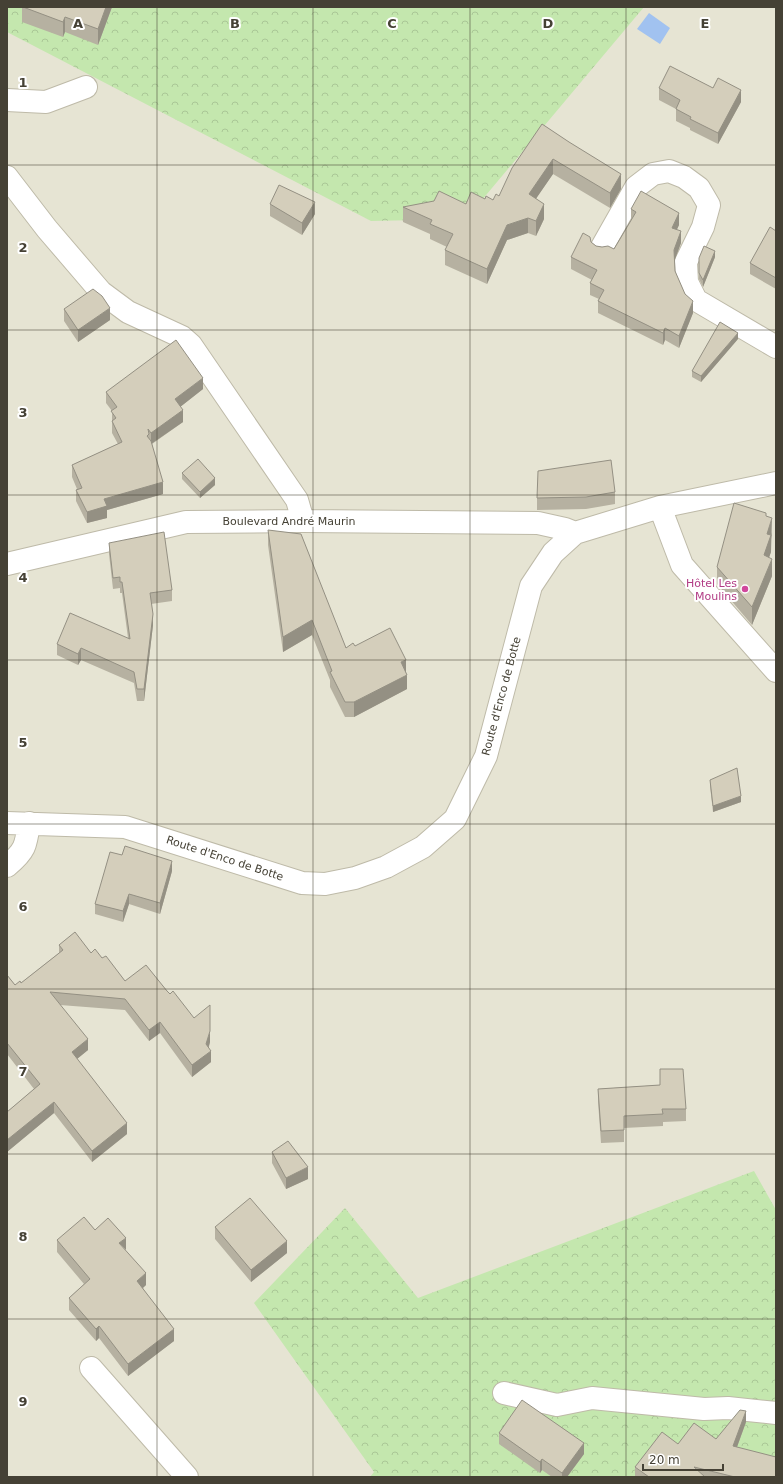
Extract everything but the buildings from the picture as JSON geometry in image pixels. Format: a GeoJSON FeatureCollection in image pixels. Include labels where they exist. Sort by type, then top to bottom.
{"type":"FeatureCollection","features":[{"type":"Feature","properties":{"kind":"street"},"geometry":{"type":"LineString","coordinates":[[7,100],[46,102],[86,87]]}},
{"type":"Feature","properties":{"kind":"street"},"geometry":{"type":"LineString","coordinates":[[602,247],[636,187],[653,174],[669,171],[684,177],[699,188],[709,205],[703,228],[686,262],[687,282],[696,300],[776,347]]}},
{"type":"Feature","properties":{"kind":"street"},"geometry":{"type":"LineString","coordinates":[[7,177],[47,229],[101,292],[128,312],[182,337],[191,345],[297,500],[303,521]]}},
{"type":"Feature","properties":{"kind":"street","name":"Route d'Enco de Botte"},"geometry":{"type":"LineString","coordinates":[[7,823],[125,826],[302,883],[325,884],[355,878],[386,867],[423,847],[455,818],[486,756],[531,586],[553,553],[575,533],[660,507],[776,483]]}},
{"type":"Feature","properties":{"kind":"street"},"geometry":{"type":"LineString","coordinates":[[660,507],[682,565],[776,671]]}},
{"type":"Feature","properties":{"kind":"street","name":"Boulevard André Maurin"},"geometry":{"type":"LineString","coordinates":[[7,564],[186,522],[303,521],[538,523],[565,529],[575,533]]}},
{"type":"Feature","properties":{"kind":"street"},"geometry":{"type":"LineString","coordinates":[[7,866],[26,846],[30,823]]}},
{"type":"Feature","properties":{"kind":"street"},"geometry":{"type":"LineString","coordinates":[[91,1368],[187,1477]]}},
{"type":"Feature","properties":{"kind":"street"},"geometry":{"type":"LineString","coordinates":[[504,1393],[557,1405],[592,1398],[704,1409],[728,1408],[776,1413]]}},
{"type":"Feature","properties":{"kind":"shaded area"},"geometry":{"type":"Polygon","coordinates":[[[7,7],[776,7],[776,1477],[7,1477],[7,7]]]}},
{"type":"Feature","properties":{"kind":"green space"},"geometry":{"type":"Polygon","coordinates":[[[7,7],[644,7],[466,219],[371,221],[7,32],[7,7]]]}},
{"type":"Feature","properties":{"kind":"green space"},"geometry":{"type":"Polygon","coordinates":[[[754,1171],[776,1210],[776,1477],[370,1477],[374,1472],[254,1303],[345,1208],[418,1298],[754,1171]]]}},
{"type":"Feature","properties":{"kind":"water"},"geometry":{"type":"Polygon","coordinates":[[[649,13],[670,28],[660,44],[637,29],[649,13]]]}},
{"type":"Feature","properties":{"kind":"place","name":"Hôtel Les Moulins"},"geometry":{"type":"Point","coordinates":[745,589]}}]}
